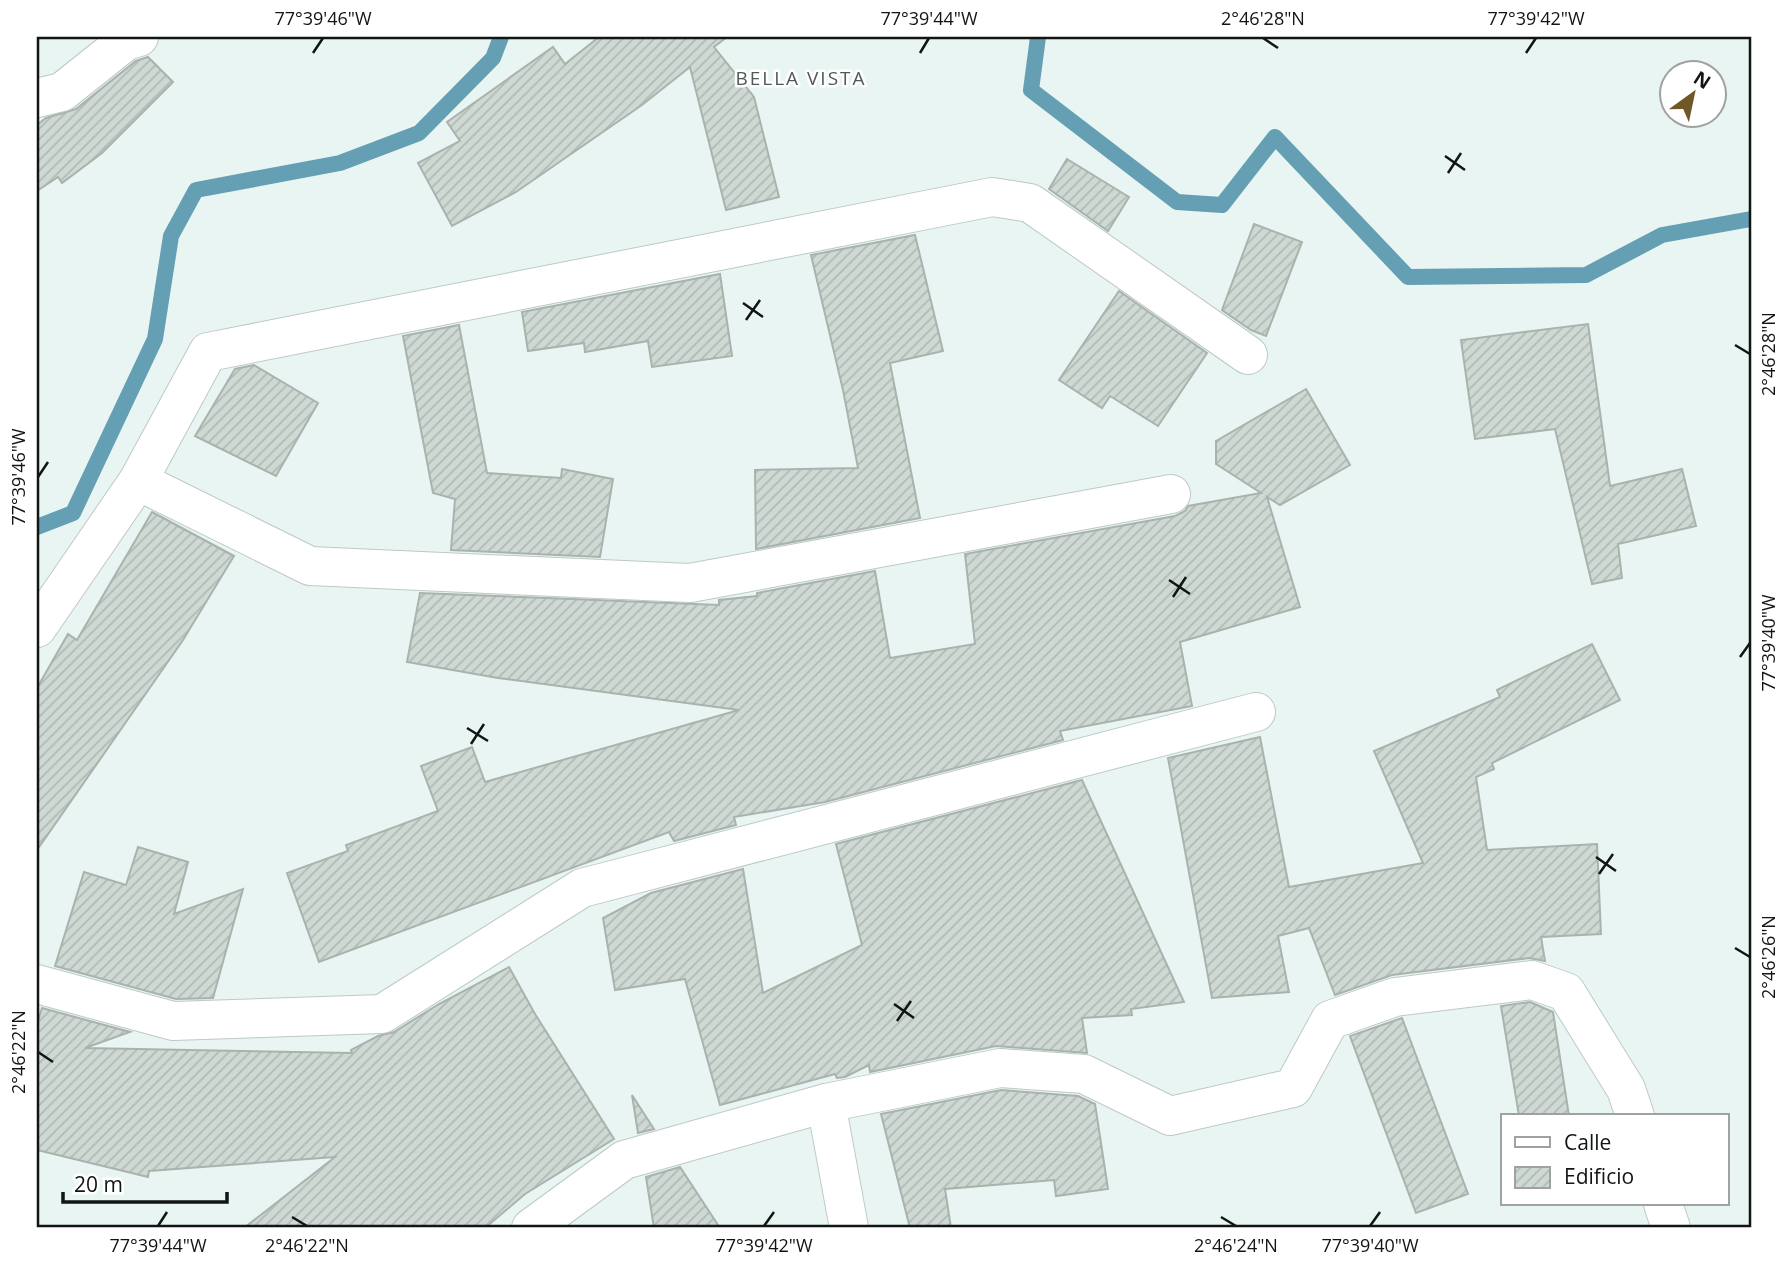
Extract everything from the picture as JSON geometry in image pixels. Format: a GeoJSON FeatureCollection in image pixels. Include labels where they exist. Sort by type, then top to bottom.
{"type":"FeatureCollection","features":[{"type":"Feature","properties":{"kind":"street"},"geometry":{"type":"LineString","coordinates":[[37,98],[62,92],[126,41],[139,37]]}},
{"type":"Feature","properties":{"kind":"street"},"geometry":{"type":"LineString","coordinates":[[37,628],[138,481],[208,352],[992,197],[1030,202],[1248,355]]}},
{"type":"Feature","properties":{"kind":"street"},"geometry":{"type":"LineString","coordinates":[[138,481],[310,566],[690,583],[1171,494]]}},
{"type":"Feature","properties":{"kind":"street"},"geometry":{"type":"LineString","coordinates":[[37,985],[173,1021],[383,1014],[582,888],[1256,712]]}},
{"type":"Feature","properties":{"kind":"street"},"geometry":{"type":"LineString","coordinates":[[531,1228],[624,1160],[826,1103],[1000,1068],[1084,1074],[1170,1116],[1293,1088],[1330,1020],[1395,997],[1532,980],[1566,992],[1626,1088],[1634,1114]]}},
{"type":"Feature","properties":{"kind":"street"},"geometry":{"type":"LineString","coordinates":[[826,1103],[849,1228]]}},
{"type":"Feature","properties":{"kind":"street"},"geometry":{"type":"LineString","coordinates":[[1665,1206],[1671,1228]]}},
{"type":"Feature","properties":{"kind":"building"},"geometry":{"type":"Polygon","coordinates":[[[599,37],[727,37],[714,47],[754,97],[779,197],[726,210],[690,67],[642,105],[516,192],[452,226],[418,163],[460,141],[447,122],[553,47],[565,64],[599,37]]]}},
{"type":"Feature","properties":{"kind":"building"},"geometry":{"type":"Polygon","coordinates":[[[148,57],[173,82],[102,153],[62,183],[58,177],[37,191],[37,125],[46,118],[76,109],[136,61],[148,57]]]}},
{"type":"Feature","properties":{"kind":"building"},"geometry":{"type":"Polygon","coordinates":[[[1067,159],[1129,197],[1108,231],[1049,189],[1067,159]]]}},
{"type":"Feature","properties":{"kind":"building"},"geometry":{"type":"Polygon","coordinates":[[[1254,224],[1302,242],[1266,336],[1251,330],[1222,310],[1254,224]]]}},
{"type":"Feature","properties":{"kind":"building"},"geometry":{"type":"Polygon","coordinates":[[[915,235],[943,351],[890,363],[920,518],[756,549],[755,470],[858,468],[843,390],[811,255],[915,235]]]}},
{"type":"Feature","properties":{"kind":"building"},"geometry":{"type":"Polygon","coordinates":[[[720,274],[732,356],[652,367],[648,341],[585,352],[584,343],[528,351],[522,312],[720,274]]]}},
{"type":"Feature","properties":{"kind":"building"},"geometry":{"type":"Polygon","coordinates":[[[1119,291],[1207,353],[1158,426],[1110,396],[1102,408],[1059,380],[1119,291]]]}},
{"type":"Feature","properties":{"kind":"building"},"geometry":{"type":"Polygon","coordinates":[[[1588,324],[1610,486],[1682,469],[1696,526],[1618,544],[1622,578],[1592,584],[1555,429],[1475,439],[1461,340],[1588,324]]]}},
{"type":"Feature","properties":{"kind":"building"},"geometry":{"type":"Polygon","coordinates":[[[459,325],[487,473],[561,478],[562,469],[613,479],[600,557],[451,550],[455,499],[433,493],[403,336],[459,325]]]}},
{"type":"Feature","properties":{"kind":"building"},"geometry":{"type":"Polygon","coordinates":[[[254,365],[318,403],[276,476],[195,436],[235,369],[254,365]]]}},
{"type":"Feature","properties":{"kind":"building"},"geometry":{"type":"Polygon","coordinates":[[[1306,389],[1350,465],[1280,505],[1267,497],[1300,607],[1180,642],[1192,706],[1060,731],[1063,740],[825,802],[734,817],[736,825],[674,841],[669,832],[319,962],[287,873],[348,851],[346,845],[438,811],[421,766],[472,747],[485,782],[739,710],[498,678],[407,662],[420,593],[719,605],[719,600],[757,596],[757,593],[875,571],[890,658],[975,644],[965,554],[1175,516],[1185,511],[1188,506],[1261,493],[1216,464],[1216,441],[1306,389]]]}},
{"type":"Feature","properties":{"kind":"building"},"geometry":{"type":"Polygon","coordinates":[[[152,512],[234,556],[183,640],[37,850],[37,688],[68,634],[77,640],[152,512]]]}},
{"type":"Feature","properties":{"kind":"building"},"geometry":{"type":"Polygon","coordinates":[[[1592,644],[1620,700],[1492,763],[1494,769],[1476,777],[1487,850],[1597,844],[1601,934],[1541,937],[1545,961],[1529,958],[1392,975],[1335,995],[1309,928],[1278,936],[1289,992],[1212,998],[1168,758],[1260,737],[1289,887],[1423,863],[1374,751],[1500,697],[1497,690],[1592,644]]]}},
{"type":"Feature","properties":{"kind":"building"},"geometry":{"type":"Polygon","coordinates":[[[1082,780],[1184,1002],[1131,1009],[1132,1015],[1082,1018],[1087,1053],[996,1046],[870,1072],[869,1065],[845,1077],[837,1078],[835,1074],[720,1105],[685,979],[615,990],[603,918],[651,893],[743,869],[763,993],[862,945],[836,844],[1082,780]]]}},
{"type":"Feature","properties":{"kind":"building"},"geometry":{"type":"Polygon","coordinates":[[[138,847],[188,862],[174,914],[243,889],[213,998],[176,999],[55,966],[84,872],[126,885],[138,847]]]}},
{"type":"Feature","properties":{"kind":"building"},"geometry":{"type":"Polygon","coordinates":[[[509,967],[535,1014],[614,1139],[525,1194],[485,1228],[244,1228],[335,1157],[149,1171],[148,1177],[37,1150],[37,1024],[42,1008],[130,1032],[85,1048],[352,1053],[351,1050],[378,1036],[394,1032],[439,1004],[509,967]]]}},
{"type":"Feature","properties":{"kind":"building"},"geometry":{"type":"Polygon","coordinates":[[[1530,1002],[1553,1012],[1569,1114],[1519,1114],[1501,1006],[1530,1002]]]}},
{"type":"Feature","properties":{"kind":"building"},"geometry":{"type":"Polygon","coordinates":[[[1402,1018],[1468,1194],[1416,1213],[1350,1036],[1402,1018]]]}},
{"type":"Feature","properties":{"kind":"building"},"geometry":{"type":"Polygon","coordinates":[[[1001,1090],[1078,1096],[1095,1104],[1108,1189],[1056,1196],[1054,1180],[945,1189],[951,1228],[910,1228],[881,1114],[1001,1090]]]}},
{"type":"Feature","properties":{"kind":"building"},"geometry":{"type":"Polygon","coordinates":[[[632,1095],[654,1129],[638,1133],[632,1095]]]}},
{"type":"Feature","properties":{"kind":"building"},"geometry":{"type":"Polygon","coordinates":[[[680,1167],[720,1228],[654,1228],[646,1177],[680,1167]]]}},
{"type":"Feature","properties":{"kind":"waterway"},"geometry":{"type":"LineString","coordinates":[[37,527],[73,513],[155,339],[171,236],[196,190],[340,163],[419,133],[493,58],[501,37]]}},
{"type":"Feature","properties":{"kind":"waterway"},"geometry":{"type":"LineString","coordinates":[[1038,37],[1031,90],[1177,202],[1222,205],[1275,137],[1408,277],[1586,275],[1662,235],[1751,219]]}},
{"type":"Feature","properties":{"kind":"district","name":"BELLA VISTA"},"geometry":{"type":"Point","coordinates":[801,78]}}]}
